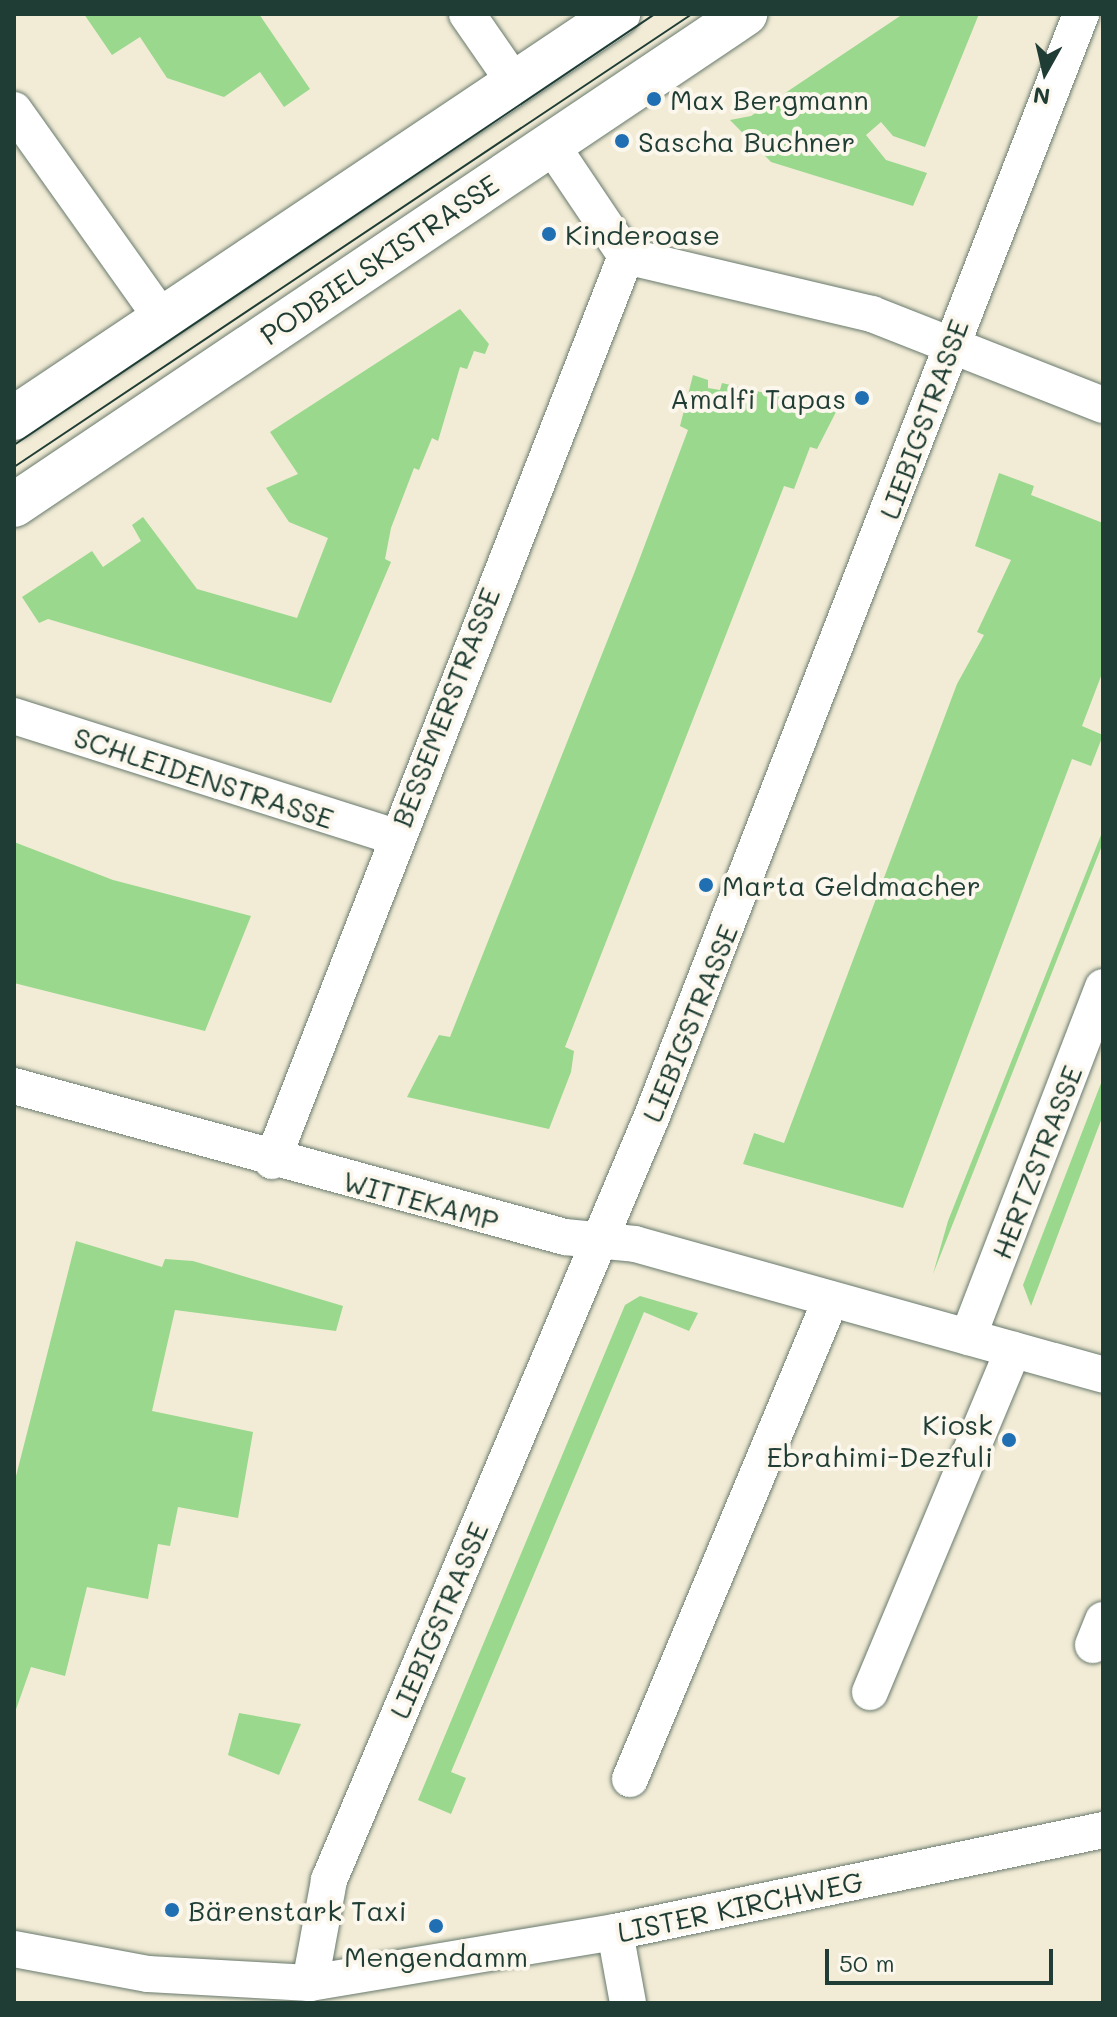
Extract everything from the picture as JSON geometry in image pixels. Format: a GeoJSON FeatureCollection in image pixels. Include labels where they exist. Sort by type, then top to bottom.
{"type":"FeatureCollection","features":[{"type":"Feature","properties":{"kind":"main road"},"geometry":{"type":"LineString","coordinates":[[14,418],[618,14]]}},
{"type":"Feature","properties":{"kind":"main road","name":"PODBIELSKISTRASSE"},"geometry":{"type":"LineString","coordinates":[[14,505],[745,14]]}},
{"type":"Feature","properties":{"kind":"street"},"geometry":{"type":"LineString","coordinates":[[467,14],[514,82]]}},
{"type":"Feature","properties":{"kind":"street","name":"LIEBIGSTRASSE"},"geometry":{"type":"LineString","coordinates":[[310,1983],[329,1880],[598,1240],[856,601],[950,345],[1081,14]]}},
{"type":"Feature","properties":{"kind":"street"},"geometry":{"type":"LineString","coordinates":[[14,110],[162,318]]}},
{"type":"Feature","properties":{"kind":"street"},"geometry":{"type":"LineString","coordinates":[[550,143],[626,256],[791,290],[950,345],[1103,405]]}},
{"type":"Feature","properties":{"kind":"street","name":"BESSEMERSTRASSE"},"geometry":{"type":"LineString","coordinates":[[272,1161],[395,837],[626,256]]}},
{"type":"Feature","properties":{"kind":"street","name":"SCHLEIDENSTRASSE"},"geometry":{"type":"LineString","coordinates":[[14,716],[395,837]]}},
{"type":"Feature","properties":{"kind":"street","name":"HERTZSTRASSE"},"geometry":{"type":"LineString","coordinates":[[968,1337],[1103,987]]}},
{"type":"Feature","properties":{"kind":"street","name":"WITTEKAMP"},"geometry":{"type":"LineString","coordinates":[[14,1086],[272,1161],[831,1299],[1103,1375]]}},
{"type":"Feature","properties":{"kind":"street"},"geometry":{"type":"LineString","coordinates":[[630,1779],[831,1299]]}},
{"type":"Feature","properties":{"kind":"street"},"geometry":{"type":"LineString","coordinates":[[870,1692],[1013,1350]]}},
{"type":"Feature","properties":{"kind":"street","name":"LISTER KIRCHWEG"},"geometry":{"type":"LineString","coordinates":[[14,1949],[148,1974],[374,1989],[615,1932],[1103,1830]]}},
{"type":"Feature","properties":{"kind":"street"},"geometry":{"type":"LineString","coordinates":[[615,1932],[628,2003]]}},
{"type":"Feature","properties":{"kind":"green space"},"geometry":{"type":"Polygon","coordinates":[[[84,14],[259,14],[310,89],[284,107],[260,72],[224,97],[167,78],[140,37],[112,55],[84,14]]]}},
{"type":"Feature","properties":{"kind":"green space"},"geometry":{"type":"Polygon","coordinates":[[[903,14],[979,14],[925,147],[893,136],[881,122],[866,135],[886,160],[927,173],[913,206],[771,162],[730,120],[751,116],[903,14]]]}},
{"type":"Feature","properties":{"kind":"green space"},"geometry":{"type":"Polygon","coordinates":[[[460,309],[489,344],[485,354],[474,351],[467,369],[460,367],[438,441],[432,438],[419,470],[414,468],[391,528],[385,559],[391,562],[331,703],[48,619],[39,623],[22,597],[92,551],[103,567],[141,541],[132,525],[143,517],[197,589],[297,618],[328,538],[289,522],[266,488],[298,474],[270,432],[460,309]]]}},
{"type":"Feature","properties":{"kind":"green space"},"geometry":{"type":"Polygon","coordinates":[[[693,375],[708,380],[708,388],[720,390],[722,383],[837,410],[817,449],[810,447],[794,489],[784,486],[565,1047],[574,1051],[571,1072],[549,1129],[407,1097],[439,1035],[450,1037],[635,571],[688,430],[680,426],[693,375]]]}},
{"type":"Feature","properties":{"kind":"green space"},"geometry":{"type":"Polygon","coordinates":[[[999,473],[1034,486],[1031,495],[1103,523],[1103,671],[1082,726],[1103,735],[1091,766],[1072,759],[903,1208],[743,1164],[754,1133],[784,1143],[957,684],[984,635],[977,632],[1011,560],[975,546],[999,473]]]}},
{"type":"Feature","properties":{"kind":"green space"},"geometry":{"type":"Polygon","coordinates":[[[1103,830],[1103,843],[933,1274],[948,1221],[1103,830]]]}},
{"type":"Feature","properties":{"kind":"green space"},"geometry":{"type":"Polygon","coordinates":[[[14,842],[113,880],[251,916],[205,1031],[14,983],[14,842]]]}},
{"type":"Feature","properties":{"kind":"green space"},"geometry":{"type":"Polygon","coordinates":[[[1103,1078],[1103,1115],[1031,1306],[1023,1285],[1103,1078]]]}},
{"type":"Feature","properties":{"kind":"green space"},"geometry":{"type":"Polygon","coordinates":[[[76,1241],[162,1267],[165,1259],[193,1261],[343,1306],[336,1331],[175,1310],[152,1411],[253,1432],[238,1518],[178,1507],[170,1546],[158,1544],[148,1599],[87,1587],[65,1676],[31,1667],[14,1715],[14,1484],[76,1241]]]}},
{"type":"Feature","properties":{"kind":"green space"},"geometry":{"type":"Polygon","coordinates":[[[640,1296],[698,1313],[689,1331],[644,1312],[451,1772],[466,1778],[451,1814],[418,1800],[625,1305],[640,1296]]]}},
{"type":"Feature","properties":{"kind":"green space"},"geometry":{"type":"Polygon","coordinates":[[[239,1713],[301,1724],[279,1775],[228,1755],[239,1713]]]}},
{"type":"Feature","properties":{"kind":"tram line"},"geometry":{"type":"LineString","coordinates":[[14,445],[655,14]]}},
{"type":"Feature","properties":{"kind":"tram line"},"geometry":{"type":"LineString","coordinates":[[14,467],[692,14]]}},
{"type":"Feature","properties":{"kind":"place","name":"Max Bergmann"},"geometry":{"type":"Point","coordinates":[654,99]}},
{"type":"Feature","properties":{"kind":"place","name":"Sascha Buchner"},"geometry":{"type":"Point","coordinates":[622,141]}},
{"type":"Feature","properties":{"kind":"place","name":"Kinderoase"},"geometry":{"type":"Point","coordinates":[549,234]}},
{"type":"Feature","properties":{"kind":"place","name":"Amalfi Tapas"},"geometry":{"type":"Point","coordinates":[862,398]}},
{"type":"Feature","properties":{"kind":"place","name":"Marta Geldmacher"},"geometry":{"type":"Point","coordinates":[706,885]}},
{"type":"Feature","properties":{"kind":"place","name":"Kiosk Ebrahimi-Dezfuli"},"geometry":{"type":"Point","coordinates":[1009,1440]}},
{"type":"Feature","properties":{"kind":"place","name":"Bärenstark Taxi"},"geometry":{"type":"Point","coordinates":[172,1910]}},
{"type":"Feature","properties":{"kind":"place","name":"Mengendamm"},"geometry":{"type":"Point","coordinates":[436,1926]}}]}
